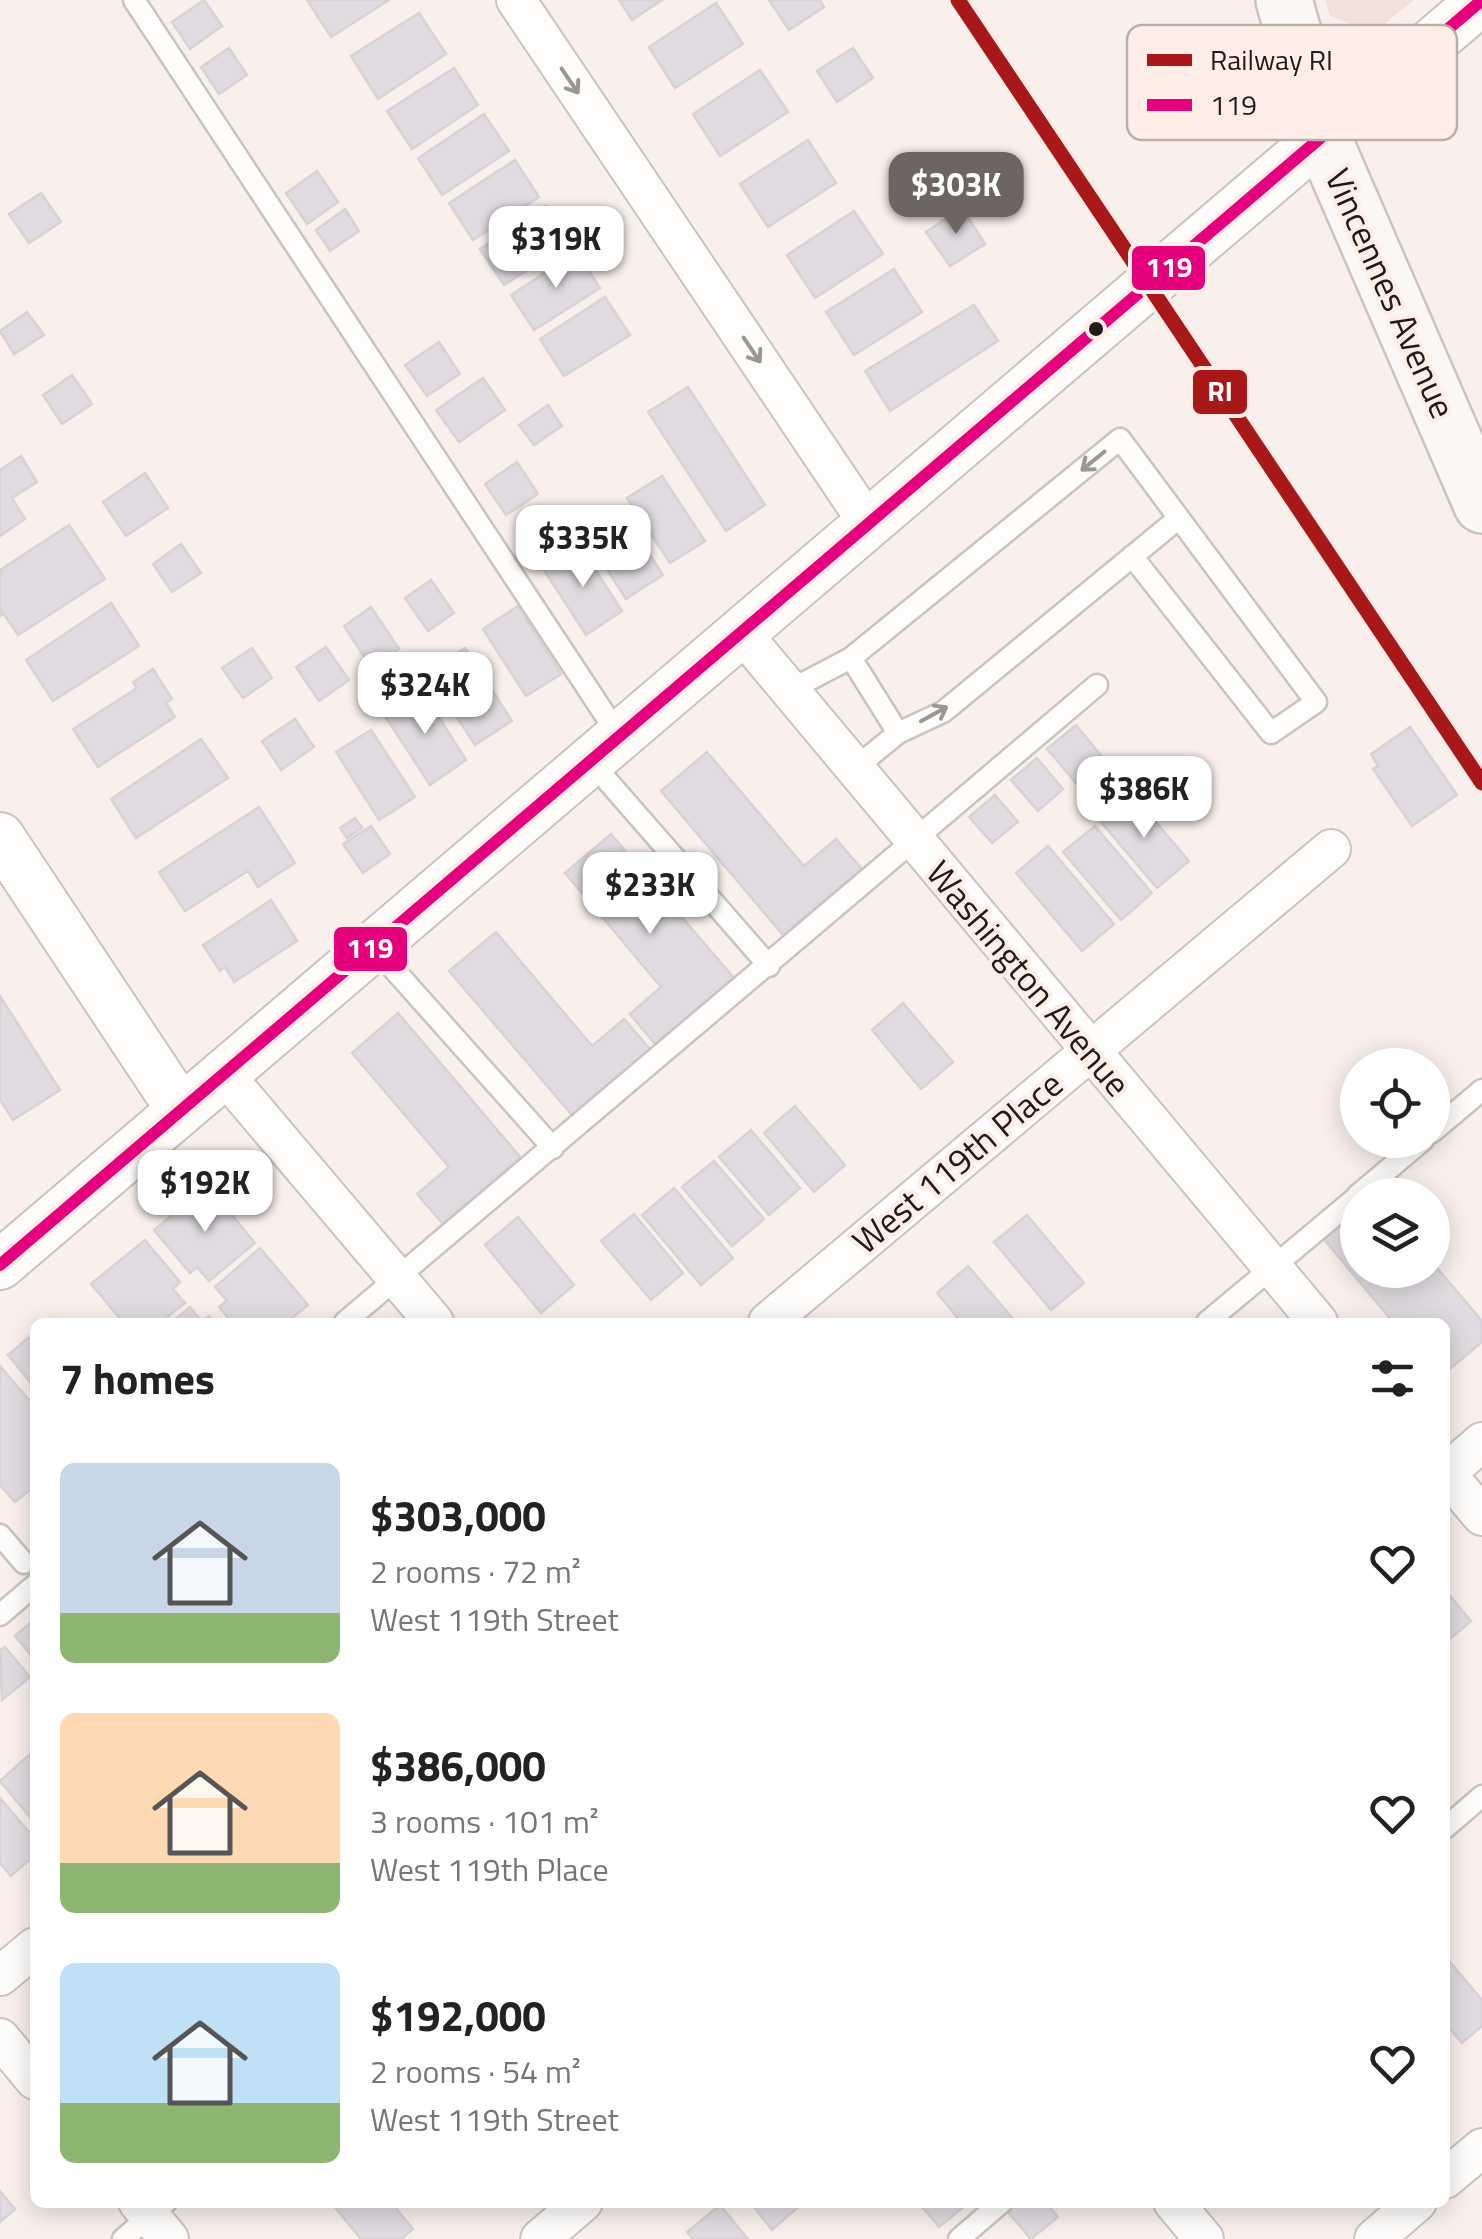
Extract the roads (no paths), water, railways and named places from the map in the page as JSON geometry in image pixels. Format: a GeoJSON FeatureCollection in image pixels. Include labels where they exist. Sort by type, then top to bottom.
{"type":"FeatureCollection","features":[{"type":"Feature","properties":{"kind":"main road","name":"Vincennes Avenue"},"geometry":{"type":"LineString","coordinates":[[1284,0],[1291,25]]}},
{"type":"Feature","properties":{"kind":"main road","name":"Vincennes Avenue"},"geometry":{"type":"LineString","coordinates":[[1324,140],[1482,505]]}},
{"type":"Feature","properties":{"kind":"street"},"geometry":{"type":"LineString","coordinates":[[516,0],[868,523]]}},
{"type":"Feature","properties":{"kind":"street"},"geometry":{"type":"LineString","coordinates":[[1453,25],[1482,0]]}},
{"type":"Feature","properties":{"kind":"street"},"geometry":{"type":"LineString","coordinates":[[0,1264],[1317,140]]}},
{"type":"Feature","properties":{"kind":"street","name":"Washington Avenue"},"geometry":{"type":"LineString","coordinates":[[742,632],[1315,1318]]}},
{"type":"Feature","properties":{"kind":"street"},"geometry":{"type":"LineString","coordinates":[[0,837],[181,1110]]}},
{"type":"Feature","properties":{"kind":"street","name":"West 119th Place"},"geometry":{"type":"LineString","coordinates":[[773,1318],[1331,849]]}},
{"type":"Feature","properties":{"kind":"street"},"geometry":{"type":"LineString","coordinates":[[224,1074],[431,1318]]}},
{"type":"Feature","properties":{"kind":"street"},"geometry":{"type":"LineString","coordinates":[[1450,1469],[1482,1442]]}},
{"type":"Feature","properties":{"kind":"street"},"geometry":{"type":"LineString","coordinates":[[1450,1479],[1482,1516]]}},
{"type":"Feature","properties":{"kind":"street"},"geometry":{"type":"LineString","coordinates":[[0,1976],[30,1950]]}},
{"type":"Feature","properties":{"kind":"street"},"geometry":{"type":"LineString","coordinates":[[0,2038],[30,2074]]}},
{"type":"Feature","properties":{"kind":"street"},"geometry":{"type":"LineString","coordinates":[[1450,2175],[1482,2148]]}},
{"type":"Feature","properties":{"kind":"street"},"geometry":{"type":"LineString","coordinates":[[540,2239],[576,2208]]}},
{"type":"Feature","properties":{"kind":"street"},"geometry":{"type":"LineString","coordinates":[[1178,2208],[1204,2239]]}},
{"type":"Feature","properties":{"kind":"street"},"geometry":{"type":"LineString","coordinates":[[1374,2239],[1410,2208]]}},
{"type":"Feature","properties":{"kind":"lane"},"geometry":{"type":"LineString","coordinates":[[134,0],[604,748],[769,966]]}},
{"type":"Feature","properties":{"kind":"lane"},"geometry":{"type":"LineString","coordinates":[[790,690],[851,658],[1120,439],[1316,702],[1272,733],[1132,556]]}},
{"type":"Feature","properties":{"kind":"lane"},"geometry":{"type":"LineString","coordinates":[[854,769],[898,733],[942,712],[1179,518]]}},
{"type":"Feature","properties":{"kind":"lane"},"geometry":{"type":"LineString","coordinates":[[851,658],[898,733]]}},
{"type":"Feature","properties":{"kind":"lane"},"geometry":{"type":"LineString","coordinates":[[350,1318],[1097,685]]}},
{"type":"Feature","properties":{"kind":"lane"},"geometry":{"type":"LineString","coordinates":[[373,946],[553,1148]]}},
{"type":"Feature","properties":{"kind":"lane"},"geometry":{"type":"LineString","coordinates":[[1450,1117],[1482,1090]]}},
{"type":"Feature","properties":{"kind":"lane"},"geometry":{"type":"LineString","coordinates":[[1378,1178],[1402,1158]]}},
{"type":"Feature","properties":{"kind":"lane"},"geometry":{"type":"LineString","coordinates":[[1213,1318],[1340,1210]]}},
{"type":"Feature","properties":{"kind":"lane"},"geometry":{"type":"LineString","coordinates":[[0,1535],[24,1563]]}},
{"type":"Feature","properties":{"kind":"lane"},"geometry":{"type":"LineString","coordinates":[[0,1615],[30,1589]]}},
{"type":"Feature","properties":{"kind":"lane"},"geometry":{"type":"LineString","coordinates":[[1450,1824],[1482,1796]]}},
{"type":"Feature","properties":{"kind":"lane"},"geometry":{"type":"LineString","coordinates":[[960,2239],[995,2208]]}},
{"type":"Feature","properties":{"kind":"rail line","name":"RI"},"geometry":{"type":"LineString","coordinates":[[958,0],[1482,783]]}}]}
